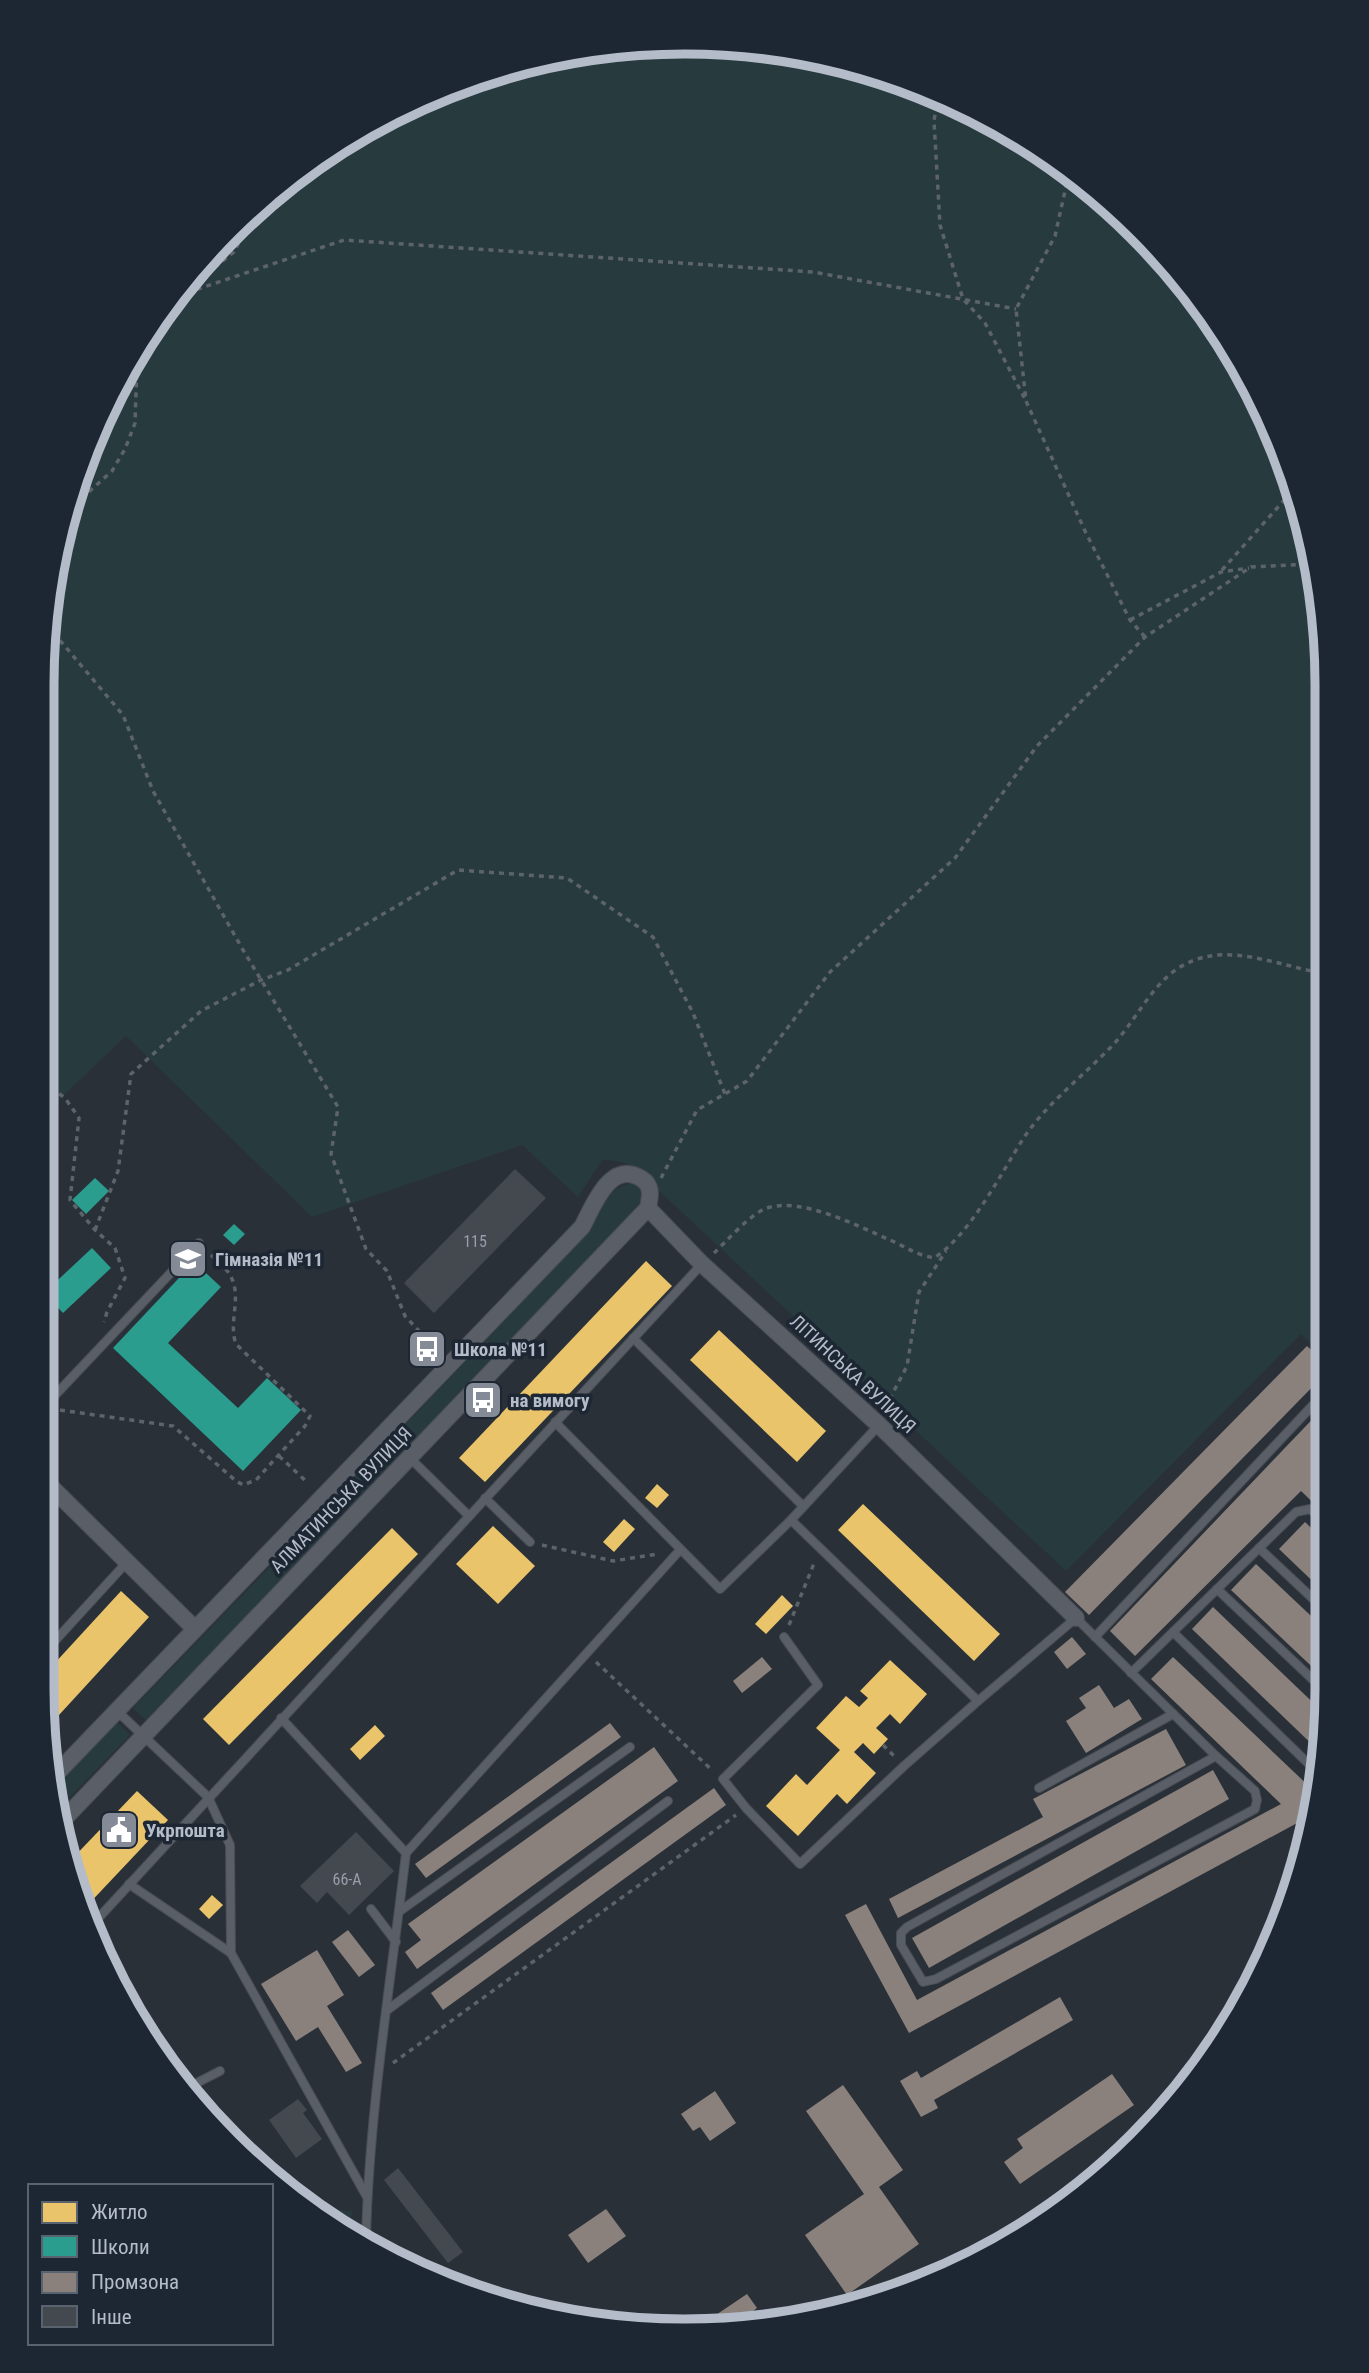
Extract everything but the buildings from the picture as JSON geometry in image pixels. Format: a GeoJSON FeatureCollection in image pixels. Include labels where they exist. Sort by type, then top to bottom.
{"type":"FeatureCollection","features":[{"type":"Feature","properties":{"kind":"street","name":"ЛІТИНСЬКА ВУЛИЦЯ"},"geometry":{"type":"LineString","coordinates":[[612,1178],[623,1173],[635,1175],[647,1182],[651,1192],[651,1211],[702,1264],[876,1422],[1076,1618]]}},
{"type":"Feature","properties":{"kind":"street","name":"АЛМАТИНСЬКА ВУЛИЦЯ"},"geometry":{"type":"LineString","coordinates":[[60,1770],[582,1227],[612,1178]]}},
{"type":"Feature","properties":{"kind":"street","name":"АЛМАТИНСЬКА ВУЛИЦЯ"},"geometry":{"type":"LineString","coordinates":[[67,1816],[651,1211]]}},
{"type":"Feature","properties":{"kind":"street"},"geometry":{"type":"LineString","coordinates":[[54,1490],[194,1628]]}},
{"type":"Feature","properties":{"kind":"lane"},"geometry":{"type":"LineString","coordinates":[[54,1396],[199,1243]]}},
{"type":"Feature","properties":{"kind":"lane"},"geometry":{"type":"LineString","coordinates":[[98,1919],[702,1264]]}},
{"type":"Feature","properties":{"kind":"lane"},"geometry":{"type":"LineString","coordinates":[[633,1338],[803,1506]]}},
{"type":"Feature","properties":{"kind":"lane"},"geometry":{"type":"LineString","coordinates":[[1096,1637],[1313,1405]]}},
{"type":"Feature","properties":{"kind":"lane"},"geometry":{"type":"LineString","coordinates":[[555,1422],[720,1589],[791,1520],[876,1422]]}},
{"type":"Feature","properties":{"kind":"lane"},"geometry":{"type":"LineString","coordinates":[[410,1458],[469,1516]]}},
{"type":"Feature","properties":{"kind":"lane"},"geometry":{"type":"LineString","coordinates":[[485,1498],[530,1542]]}},
{"type":"Feature","properties":{"kind":"lane"},"geometry":{"type":"LineString","coordinates":[[1131,1672],[1296,1511],[1310,1509],[1315,1513]]}},
{"type":"Feature","properties":{"kind":"lane"},"geometry":{"type":"LineString","coordinates":[[791,1520],[978,1701]]}},
{"type":"Feature","properties":{"kind":"lane"},"geometry":{"type":"LineString","coordinates":[[1259,1548],[1315,1601]]}},
{"type":"Feature","properties":{"kind":"lane"},"geometry":{"type":"LineString","coordinates":[[366,2232],[367,2197],[386,2011],[406,1853],[680,1550]]}},
{"type":"Feature","properties":{"kind":"lane"},"geometry":{"type":"LineString","coordinates":[[54,1642],[127,1562]]}},
{"type":"Feature","properties":{"kind":"lane"},"geometry":{"type":"LineString","coordinates":[[1217,1588],[1315,1682]]}},
{"type":"Feature","properties":{"kind":"lane"},"geometry":{"type":"LineString","coordinates":[[784,1637],[818,1685],[723,1779],[746,1808],[800,1864],[904,1766],[1076,1618],[1255,1791],[1255,1809],[936,1979],[923,1982],[899,1938],[907,1927],[1216,1756]]}},
{"type":"Feature","properties":{"kind":"lane"},"geometry":{"type":"LineString","coordinates":[[1173,1632],[1310,1765]]}},
{"type":"Feature","properties":{"kind":"lane"},"geometry":{"type":"LineString","coordinates":[[117,1711],[208,1797],[230,1845],[231,1953]]}},
{"type":"Feature","properties":{"kind":"lane"},"geometry":{"type":"LineString","coordinates":[[1040,1788],[1173,1714]]}},
{"type":"Feature","properties":{"kind":"lane"},"geometry":{"type":"LineString","coordinates":[[281,1718],[406,1853]]}},
{"type":"Feature","properties":{"kind":"lane"},"geometry":{"type":"LineString","coordinates":[[400,1911],[630,1747]]}},
{"type":"Feature","properties":{"kind":"lane"},"geometry":{"type":"LineString","coordinates":[[386,2011],[668,1801]]}},
{"type":"Feature","properties":{"kind":"lane"},"geometry":{"type":"LineString","coordinates":[[130,1884],[231,1953],[367,2197]]}},
{"type":"Feature","properties":{"kind":"lane"},"geometry":{"type":"LineString","coordinates":[[371,1909],[396,1942]]}},
{"type":"Feature","properties":{"kind":"lane"},"geometry":{"type":"LineString","coordinates":[[194,2084],[220,2071]]}},
{"type":"Feature","properties":{"kind":"path"},"geometry":{"type":"LineString","coordinates":[[936,107],[934,121],[940,225],[963,299],[985,323],[1026,401],[1130,620],[1145,637]]}},
{"type":"Feature","properties":{"kind":"path"},"geometry":{"type":"LineString","coordinates":[[1026,401],[1016,309],[1055,236],[1067,183]]}},
{"type":"Feature","properties":{"kind":"path"},"geometry":{"type":"LineString","coordinates":[[211,269],[233,252],[241,237]]}},
{"type":"Feature","properties":{"kind":"path"},"geometry":{"type":"LineString","coordinates":[[194,289],[344,240],[813,272],[1016,309]]}},
{"type":"Feature","properties":{"kind":"path"},"geometry":{"type":"LineString","coordinates":[[83,497],[112,471],[125,449],[135,423],[137,373]]}},
{"type":"Feature","properties":{"kind":"path"},"geometry":{"type":"LineString","coordinates":[[1221,572],[1286,498]]}},
{"type":"Feature","properties":{"kind":"path"},"geometry":{"type":"LineString","coordinates":[[1130,620],[1221,572],[1251,567],[1303,564]]}},
{"type":"Feature","properties":{"kind":"path"},"geometry":{"type":"LineString","coordinates":[[651,1211],[656,1188],[697,1110],[747,1080],[830,972],[955,858],[1037,746],[1145,637],[1251,567]]}},
{"type":"Feature","properties":{"kind":"path"},"geometry":{"type":"LineString","coordinates":[[57,636],[123,715],[153,791],[261,980],[338,1107],[331,1154],[366,1249],[387,1271],[405,1316],[434,1347]]}},
{"type":"Feature","properties":{"kind":"path"},"geometry":{"type":"LineString","coordinates":[[95,1230],[118,1171],[131,1074],[201,1011],[261,980],[288,970],[458,870],[567,878],[653,937],[693,1013],[725,1094]]}},
{"type":"Feature","properties":{"kind":"path"},"geometry":{"type":"LineString","coordinates":[[876,1422],[907,1366],[919,1292],[1000,1180],[1024,1138],[1059,1098],[1112,1046],[1168,976],[1189,962],[1212,955],[1251,957],[1315,972]]}},
{"type":"Feature","properties":{"kind":"path"},"geometry":{"type":"LineString","coordinates":[[54,1090],[65,1098],[79,1118],[70,1200],[95,1230],[116,1248],[125,1278],[107,1312],[99,1348]]}},
{"type":"Feature","properties":{"kind":"path"},"geometry":{"type":"LineString","coordinates":[[702,1264],[765,1208],[785,1205],[807,1207],[893,1241],[915,1255],[934,1258],[947,1250]]}},
{"type":"Feature","properties":{"kind":"path"},"geometry":{"type":"LineString","coordinates":[[54,1410],[173,1426],[243,1485],[256,1480],[305,1426],[310,1416],[236,1344],[233,1336],[232,1277],[199,1243]]}},
{"type":"Feature","properties":{"kind":"path"},"geometry":{"type":"LineString","coordinates":[[279,1455],[308,1483]]}},
{"type":"Feature","properties":{"kind":"path"},"geometry":{"type":"LineString","coordinates":[[530,1542],[612,1561],[680,1550]]}},
{"type":"Feature","properties":{"kind":"path"},"geometry":{"type":"LineString","coordinates":[[784,1637],[821,1549]]}},
{"type":"Feature","properties":{"kind":"path"},"geometry":{"type":"LineString","coordinates":[[586,1654],[723,1779]]}},
{"type":"Feature","properties":{"kind":"path"},"geometry":{"type":"LineString","coordinates":[[883,1745],[904,1766]]}},
{"type":"Feature","properties":{"kind":"path"},"geometry":{"type":"LineString","coordinates":[[380,2072],[746,1808]]}},
{"type":"Feature","properties":{"kind":"green space"},"geometry":{"type":"Polygon","coordinates":[[[684,54],[807,66],[848,76],[926,102],[963,119],[1035,160],[1068,184],[1130,239],[1185,301],[1209,334],[1250,406],[1267,443],[1293,521],[1309,602],[1315,684],[1315,1347],[1301,1334],[1066,1571],[656,1188],[645,1174],[633,1166],[602,1160],[578,1197],[522,1145],[312,1217],[126,1036],[54,1105],[54,684],[66,562],[76,521],[102,443],[119,406],[160,334],[184,301],[239,239],[301,184],[334,160],[406,119],[443,102],[521,76],[562,66],[684,54]]]}},
{"type":"Feature","properties":{"kind":"green space"},"geometry":{"type":"Polygon","coordinates":[[[632,1183],[642,1191],[641,1201],[602,1250],[350,1510],[336,1497],[588,1233],[609,1195],[632,1183]]]}},
{"type":"Feature","properties":{"kind":"green space"},"geometry":{"type":"Polygon","coordinates":[[[323,1512],[336,1523],[146,1720],[133,1708],[323,1512]]]}},
{"type":"Feature","properties":{"kind":"green space"},"geometry":{"type":"Polygon","coordinates":[[[117,1722],[130,1735],[65,1802],[61,1780],[117,1722]]]}},
{"type":"Feature","properties":{"kind":"green space"},"geometry":{"type":"Polygon","coordinates":[[[330,2210],[352,2211],[350,2223],[330,2210]]]}},
{"type":"Feature","properties":{"kind":"place","name":"Гімназія №11"},"geometry":{"type":"Point","coordinates":[188,1259]}},
{"type":"Feature","properties":{"kind":"place","name":"Школа №11"},"geometry":{"type":"Point","coordinates":[427,1349]}},
{"type":"Feature","properties":{"kind":"place","name":"на вимогу"},"geometry":{"type":"Point","coordinates":[483,1400]}},
{"type":"Feature","properties":{"kind":"place","name":"Укрпошта"},"geometry":{"type":"Point","coordinates":[119,1830]}}]}
